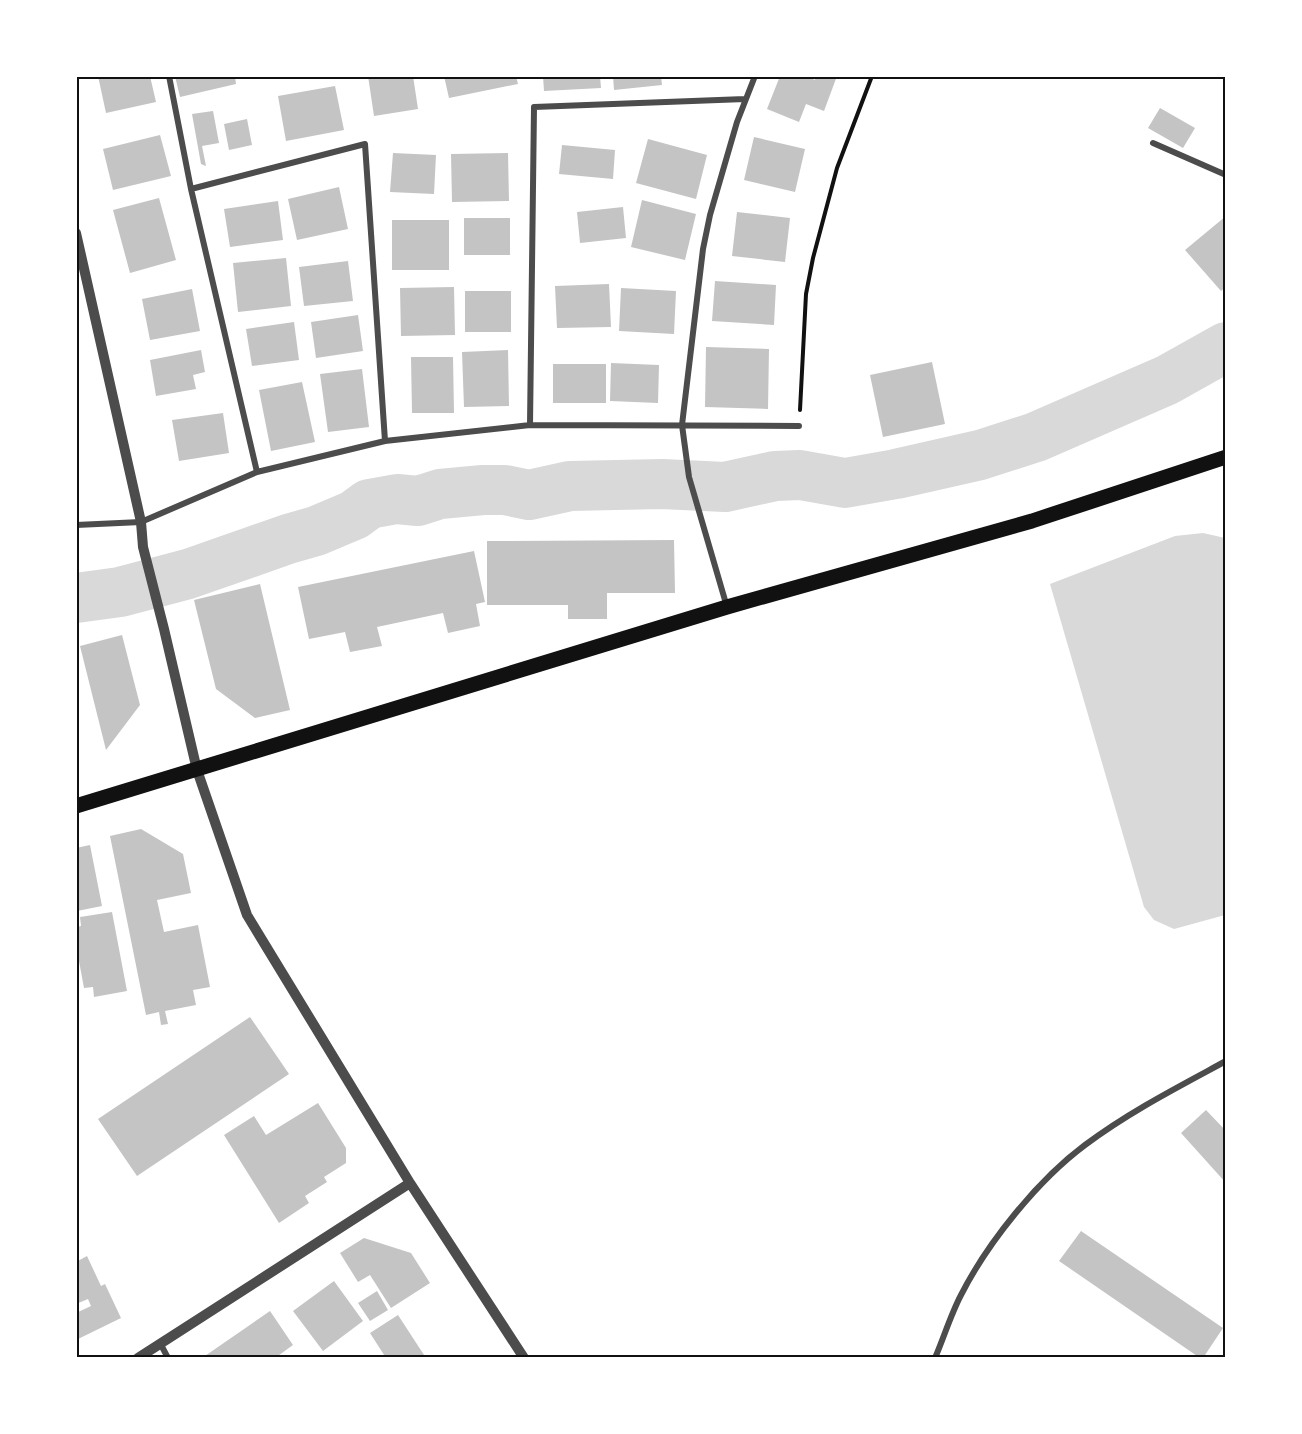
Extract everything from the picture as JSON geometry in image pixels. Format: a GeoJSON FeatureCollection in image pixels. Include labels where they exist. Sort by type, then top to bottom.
{"type":"FeatureCollection","features":[{"type":"Feature","properties":{"kind":"main road"},"geometry":{"type":"LineString","coordinates":[[76,806],[197,771],[727,607],[1032,521],[1226,457]]}},
{"type":"Feature","properties":{"kind":"street"},"geometry":{"type":"LineString","coordinates":[[169,76],[191,189],[256,472]]}},
{"type":"Feature","properties":{"kind":"street"},"geometry":{"type":"LineString","coordinates":[[727,607],[689,477],[682,425],[703,249],[716,193],[745,99],[755,76]]}},
{"type":"Feature","properties":{"kind":"street"},"geometry":{"type":"LineString","coordinates":[[530,425],[534,107],[745,99]]}},
{"type":"Feature","properties":{"kind":"street"},"geometry":{"type":"LineString","coordinates":[[1153,143],[1226,175]]}},
{"type":"Feature","properties":{"kind":"street"},"geometry":{"type":"LineString","coordinates":[[191,189],[365,144],[385,441]]}},
{"type":"Feature","properties":{"kind":"street"},"geometry":{"type":"LineString","coordinates":[[76,233],[141,522],[143,547],[197,771],[247,915],[410,1183],[524,1358]]}},
{"type":"Feature","properties":{"kind":"street"},"geometry":{"type":"LineString","coordinates":[[76,525],[141,522],[256,472],[385,441],[530,425],[799,426]]}},
{"type":"Feature","properties":{"kind":"street"},"geometry":{"type":"LineString","coordinates":[[935,1358],[961,1295],[1000,1233],[1041,1185],[1083,1146],[1129,1115],[1226,1061]]}},
{"type":"Feature","properties":{"kind":"street"},"geometry":{"type":"LineString","coordinates":[[138,1358],[410,1183]]}},
{"type":"Feature","properties":{"kind":"street"},"geometry":{"type":"LineString","coordinates":[[160,1344],[168,1358]]}},
{"type":"Feature","properties":{"kind":"path"},"geometry":{"type":"LineString","coordinates":[[799,426],[806,294],[813,258],[837,168],[872,76]]}},
{"type":"Feature","properties":{"kind":"shaded area"},"geometry":{"type":"Polygon","coordinates":[[[1203,533],[1225,538],[1225,915],[1174,929],[1154,920],[1144,907],[1050,584],[1175,536],[1203,533]]]}},
{"type":"Feature","properties":{"kind":"building"},"geometry":{"type":"Polygon","coordinates":[[[98,76],[150,76],[156,102],[106,113],[98,76]]]}},
{"type":"Feature","properties":{"kind":"building"},"geometry":{"type":"Polygon","coordinates":[[[175,76],[235,76],[236,84],[180,97],[175,76]]]}},
{"type":"Feature","properties":{"kind":"building"},"geometry":{"type":"Polygon","coordinates":[[[368,76],[413,76],[418,109],[374,116],[368,76]]]}},
{"type":"Feature","properties":{"kind":"building"},"geometry":{"type":"Polygon","coordinates":[[[444,76],[516,76],[518,84],[449,98],[444,76]]]}},
{"type":"Feature","properties":{"kind":"building"},"geometry":{"type":"Polygon","coordinates":[[[543,76],[600,76],[601,88],[544,91],[543,76]]]}},
{"type":"Feature","properties":{"kind":"building"},"geometry":{"type":"Polygon","coordinates":[[[613,76],[661,76],[662,85],[614,90],[613,76]]]}},
{"type":"Feature","properties":{"kind":"building"},"geometry":{"type":"Polygon","coordinates":[[[780,76],[806,76],[815,80],[816,76],[837,76],[824,111],[806,104],[799,122],[767,109],[780,76]]]}},
{"type":"Feature","properties":{"kind":"building"},"geometry":{"type":"Polygon","coordinates":[[[335,86],[344,130],[286,141],[278,96],[335,86]]]}},
{"type":"Feature","properties":{"kind":"building"},"geometry":{"type":"Polygon","coordinates":[[[1160,108],[1195,128],[1183,148],[1148,128],[1160,108]]]}},
{"type":"Feature","properties":{"kind":"building"},"geometry":{"type":"Polygon","coordinates":[[[213,111],[219,143],[202,146],[206,166],[201,164],[192,114],[213,111]]]}},
{"type":"Feature","properties":{"kind":"building"},"geometry":{"type":"Polygon","coordinates":[[[247,119],[252,145],[229,150],[224,124],[247,119]]]}},
{"type":"Feature","properties":{"kind":"building"},"geometry":{"type":"Polygon","coordinates":[[[160,135],[171,176],[113,190],[103,149],[160,135]]]}},
{"type":"Feature","properties":{"kind":"building"},"geometry":{"type":"Polygon","coordinates":[[[754,137],[805,149],[795,192],[744,180],[754,137]]]}},
{"type":"Feature","properties":{"kind":"building"},"geometry":{"type":"Polygon","coordinates":[[[648,139],[707,155],[696,199],[636,183],[648,139]]]}},
{"type":"Feature","properties":{"kind":"building"},"geometry":{"type":"Polygon","coordinates":[[[562,145],[615,150],[613,179],[559,174],[562,145]]]}},
{"type":"Feature","properties":{"kind":"building"},"geometry":{"type":"Polygon","coordinates":[[[393,153],[436,155],[434,194],[390,192],[393,153]]]}},
{"type":"Feature","properties":{"kind":"building"},"geometry":{"type":"Polygon","coordinates":[[[508,153],[509,201],[452,202],[451,154],[508,153]]]}},
{"type":"Feature","properties":{"kind":"building"},"geometry":{"type":"Polygon","coordinates":[[[339,187],[348,229],[297,240],[288,199],[339,187]]]}},
{"type":"Feature","properties":{"kind":"building"},"geometry":{"type":"Polygon","coordinates":[[[159,198],[176,260],[130,273],[113,210],[159,198]]]}},
{"type":"Feature","properties":{"kind":"building"},"geometry":{"type":"Polygon","coordinates":[[[642,200],[696,214],[685,260],[631,247],[642,200]]]}},
{"type":"Feature","properties":{"kind":"building"},"geometry":{"type":"Polygon","coordinates":[[[278,201],[283,240],[230,247],[224,209],[278,201]]]}},
{"type":"Feature","properties":{"kind":"building"},"geometry":{"type":"Polygon","coordinates":[[[623,207],[626,238],[580,243],[577,212],[623,207]]]}},
{"type":"Feature","properties":{"kind":"building"},"geometry":{"type":"Polygon","coordinates":[[[737,212],[790,218],[785,262],[732,256],[737,212]]]}},
{"type":"Feature","properties":{"kind":"building"},"geometry":{"type":"Polygon","coordinates":[[[1226,216],[1226,287],[1221,291],[1185,250],[1226,216]]]}},
{"type":"Feature","properties":{"kind":"building"},"geometry":{"type":"Polygon","coordinates":[[[464,218],[510,218],[510,255],[464,255],[464,218]]]}},
{"type":"Feature","properties":{"kind":"building"},"geometry":{"type":"Polygon","coordinates":[[[392,220],[449,220],[449,270],[392,270],[392,220]]]}},
{"type":"Feature","properties":{"kind":"building"},"geometry":{"type":"Polygon","coordinates":[[[286,258],[291,306],[238,312],[233,263],[286,258]]]}},
{"type":"Feature","properties":{"kind":"building"},"geometry":{"type":"Polygon","coordinates":[[[348,261],[353,301],[304,306],[299,267],[348,261]]]}},
{"type":"Feature","properties":{"kind":"building"},"geometry":{"type":"Polygon","coordinates":[[[715,281],[776,285],[774,325],[712,321],[715,281]]]}},
{"type":"Feature","properties":{"kind":"building"},"geometry":{"type":"Polygon","coordinates":[[[609,284],[611,327],[557,328],[555,286],[609,284]]]}},
{"type":"Feature","properties":{"kind":"building"},"geometry":{"type":"Polygon","coordinates":[[[454,287],[455,335],[401,336],[400,288],[454,287]]]}},
{"type":"Feature","properties":{"kind":"building"},"geometry":{"type":"Polygon","coordinates":[[[621,288],[676,291],[674,334],[619,331],[621,288]]]}},
{"type":"Feature","properties":{"kind":"building"},"geometry":{"type":"Polygon","coordinates":[[[192,289],[200,331],[150,340],[142,299],[192,289]]]}},
{"type":"Feature","properties":{"kind":"building"},"geometry":{"type":"Polygon","coordinates":[[[465,291],[511,291],[511,332],[465,332],[465,291]]]}},
{"type":"Feature","properties":{"kind":"building"},"geometry":{"type":"Polygon","coordinates":[[[358,315],[363,351],[316,358],[311,322],[358,315]]]}},
{"type":"Feature","properties":{"kind":"building"},"geometry":{"type":"Polygon","coordinates":[[[294,322],[299,360],[252,366],[246,329],[294,322]]]}},
{"type":"Feature","properties":{"kind":"building"},"geometry":{"type":"Polygon","coordinates":[[[706,347],[769,349],[768,409],[705,407],[706,347]]]}},
{"type":"Feature","properties":{"kind":"building"},"geometry":{"type":"Polygon","coordinates":[[[201,350],[205,372],[193,375],[196,389],[156,396],[150,360],[201,350]]]}},
{"type":"Feature","properties":{"kind":"building"},"geometry":{"type":"Polygon","coordinates":[[[508,350],[509,406],[464,407],[462,352],[508,350]]]}},
{"type":"Feature","properties":{"kind":"building"},"geometry":{"type":"Polygon","coordinates":[[[411,357],[453,357],[454,413],[412,413],[411,357]]]}},
{"type":"Feature","properties":{"kind":"building"},"geometry":{"type":"Polygon","coordinates":[[[932,362],[945,424],[883,437],[870,375],[932,362]]]}},
{"type":"Feature","properties":{"kind":"building"},"geometry":{"type":"Polygon","coordinates":[[[611,363],[659,365],[658,403],[610,401],[611,363]]]}},
{"type":"Feature","properties":{"kind":"building"},"geometry":{"type":"Polygon","coordinates":[[[553,364],[606,364],[606,403],[553,403],[553,364]]]}},
{"type":"Feature","properties":{"kind":"building"},"geometry":{"type":"Polygon","coordinates":[[[362,369],[369,427],[328,432],[320,374],[362,369]]]}},
{"type":"Feature","properties":{"kind":"building"},"geometry":{"type":"Polygon","coordinates":[[[302,382],[315,442],[271,451],[259,390],[302,382]]]}},
{"type":"Feature","properties":{"kind":"building"},"geometry":{"type":"Polygon","coordinates":[[[223,413],[229,453],[179,461],[172,420],[223,413]]]}},
{"type":"Feature","properties":{"kind":"building"},"geometry":{"type":"Polygon","coordinates":[[[674,540],[675,593],[607,593],[607,619],[568,619],[568,605],[487,605],[487,541],[674,540]]]}},
{"type":"Feature","properties":{"kind":"building"},"geometry":{"type":"Polygon","coordinates":[[[474,551],[485,602],[476,604],[480,626],[448,633],[443,613],[377,627],[382,646],[350,652],[345,632],[309,639],[298,587],[474,551]]]}},
{"type":"Feature","properties":{"kind":"building"},"geometry":{"type":"Polygon","coordinates":[[[260,584],[290,710],[255,718],[216,689],[194,600],[260,584]]]}},
{"type":"Feature","properties":{"kind":"building"},"geometry":{"type":"Polygon","coordinates":[[[122,635],[140,705],[106,750],[80,646],[122,635]]]}},
{"type":"Feature","properties":{"kind":"building"},"geometry":{"type":"Polygon","coordinates":[[[141,829],[183,854],[191,893],[157,900],[164,932],[198,925],[210,987],[193,990],[196,1005],[165,1011],[168,1024],[161,1025],[159,1012],[146,1015],[110,836],[141,829]]]}},
{"type":"Feature","properties":{"kind":"building"},"geometry":{"type":"Polygon","coordinates":[[[90,845],[102,906],[77,911],[76,848],[90,845]]]}},
{"type":"Feature","properties":{"kind":"building"},"geometry":{"type":"Polygon","coordinates":[[[112,912],[127,991],[94,997],[93,987],[84,988],[76,945],[76,927],[81,926],[80,917],[112,912]]]}},
{"type":"Feature","properties":{"kind":"building"},"geometry":{"type":"Polygon","coordinates":[[[250,1017],[289,1074],[137,1176],[98,1119],[250,1017]]]}},
{"type":"Feature","properties":{"kind":"building"},"geometry":{"type":"Polygon","coordinates":[[[318,1103],[346,1148],[346,1163],[324,1177],[327,1182],[305,1196],[309,1203],[279,1223],[224,1135],[254,1116],[266,1135],[318,1103]]]}},
{"type":"Feature","properties":{"kind":"building"},"geometry":{"type":"Polygon","coordinates":[[[1206,1110],[1226,1131],[1226,1183],[1181,1133],[1206,1110]]]}},
{"type":"Feature","properties":{"kind":"building"},"geometry":{"type":"Polygon","coordinates":[[[1081,1231],[1223,1328],[1203,1358],[1059,1261],[1081,1231]]]}},
{"type":"Feature","properties":{"kind":"building"},"geometry":{"type":"Polygon","coordinates":[[[364,1238],[411,1253],[430,1283],[391,1308],[370,1275],[358,1282],[340,1253],[364,1238]]]}},
{"type":"Feature","properties":{"kind":"building"},"geometry":{"type":"Polygon","coordinates":[[[87,1256],[101,1286],[105,1284],[121,1318],[76,1340],[76,1313],[91,1306],[88,1299],[76,1304],[76,1262],[87,1256]]]}},
{"type":"Feature","properties":{"kind":"building"},"geometry":{"type":"Polygon","coordinates":[[[334,1281],[363,1321],[323,1351],[293,1311],[334,1281]]]}},
{"type":"Feature","properties":{"kind":"building"},"geometry":{"type":"Polygon","coordinates":[[[377,1291],[388,1310],[370,1321],[358,1303],[377,1291]]]}},
{"type":"Feature","properties":{"kind":"building"},"geometry":{"type":"Polygon","coordinates":[[[270,1311],[293,1345],[275,1358],[202,1358],[270,1311]]]}},
{"type":"Feature","properties":{"kind":"building"},"geometry":{"type":"Polygon","coordinates":[[[398,1315],[426,1358],[386,1358],[370,1333],[398,1315]]]}},
{"type":"Feature","properties":{"kind":"waterway"},"geometry":{"type":"LineString","coordinates":[[76,598],[120,592],[188,574],[316,531],[354,515],[369,504],[397,499],[418,501],[440,494],[483,490],[505,490],[529,495],[570,486],[662,484],[725,487],[775,476],[800,475],[845,483],[896,474],[980,455],[1036,437],[1167,380],[1226,347]]}}]}
